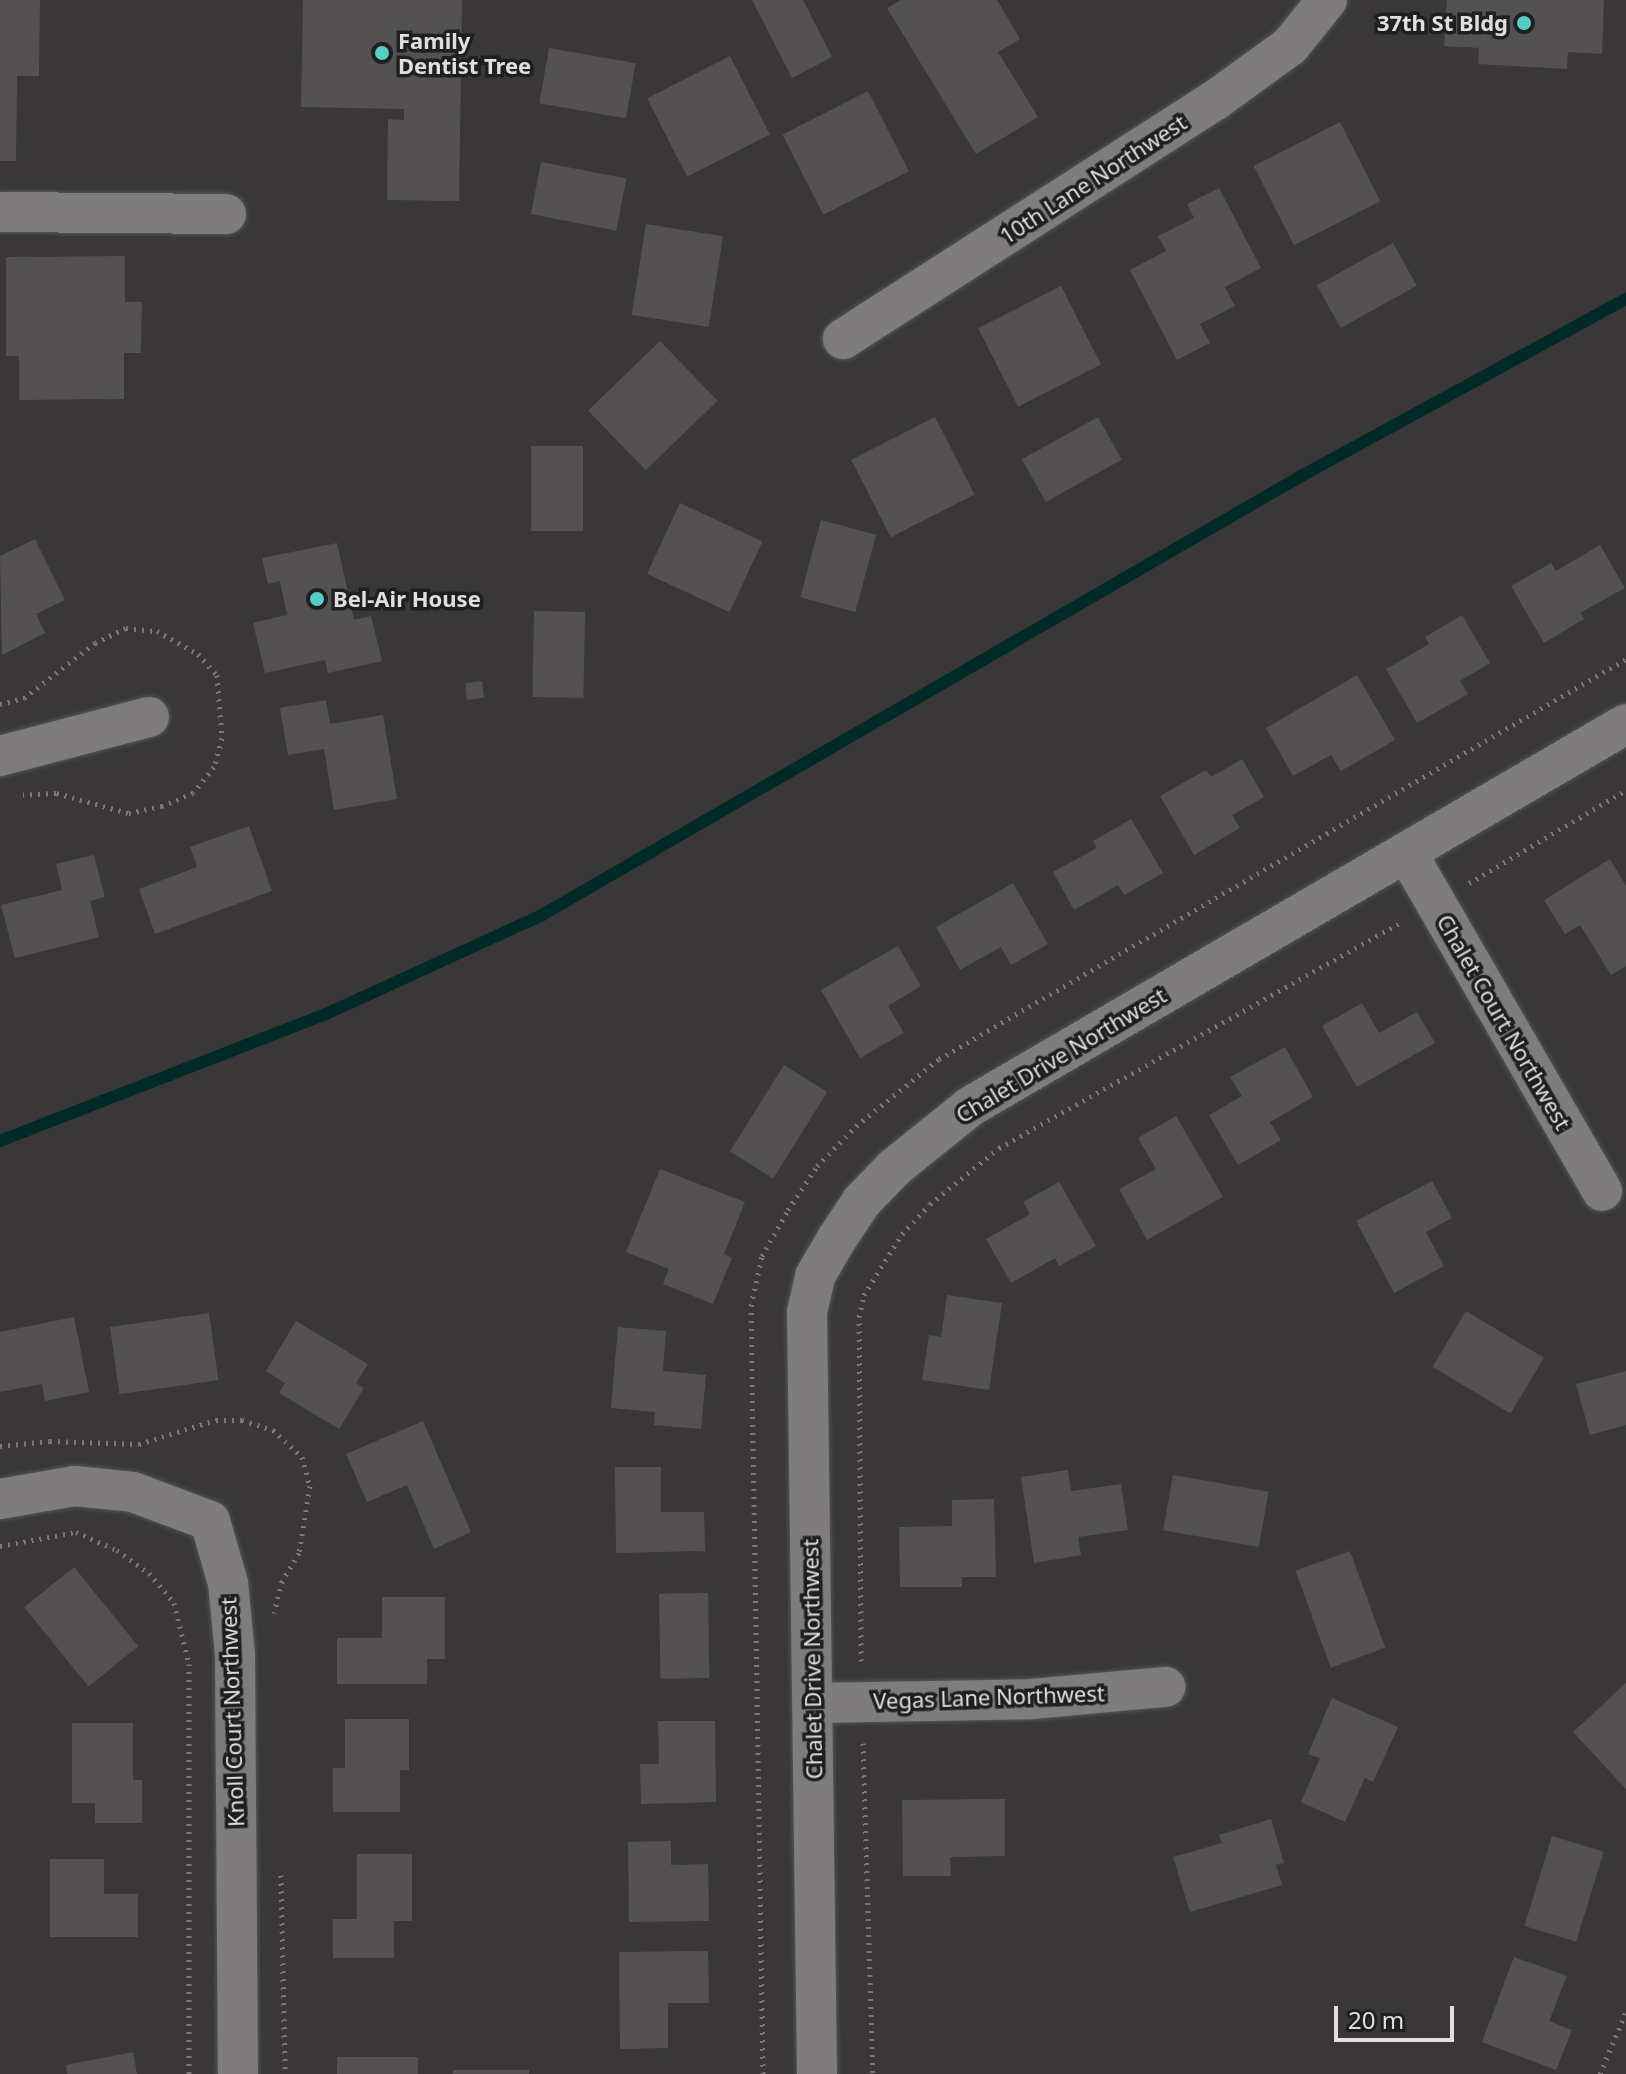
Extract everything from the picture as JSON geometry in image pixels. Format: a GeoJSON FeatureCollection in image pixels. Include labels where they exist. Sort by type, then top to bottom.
{"type":"FeatureCollection","features":[{"type":"Feature","properties":{"kind":"street","name":"10th Lane Northwest"},"geometry":{"type":"LineString","coordinates":[[843,339],[1214,101],[1290,46],[1327,0]]}},
{"type":"Feature","properties":{"kind":"street"},"geometry":{"type":"LineString","coordinates":[[0,212],[226,214]]}},
{"type":"Feature","properties":{"kind":"street"},"geometry":{"type":"LineString","coordinates":[[0,756],[149,717]]}},
{"type":"Feature","properties":{"kind":"street","name":"Chalet Drive Northwest"},"geometry":{"type":"LineString","coordinates":[[817,2074],[807,1312],[815,1276],[862,1201],[895,1167],[971,1106],[1626,724]]}},
{"type":"Feature","properties":{"kind":"street","name":"Chalet Court Northwest"},"geometry":{"type":"LineString","coordinates":[[1407,853],[1602,1191]]}},
{"type":"Feature","properties":{"kind":"street","name":"Knoll Court Northwest"},"geometry":{"type":"LineString","coordinates":[[0,1499],[75,1486],[133,1492],[210,1521],[228,1583],[235,1654],[238,2074]]}},
{"type":"Feature","properties":{"kind":"street","name":"Vegas Lane Northwest"},"geometry":{"type":"LineString","coordinates":[[813,1703],[1032,1699],[1165,1687]]}},
{"type":"Feature","properties":{"kind":"path"},"geometry":{"type":"LineString","coordinates":[[763,2074],[751,1306],[762,1256],[788,1210],[817,1166],[856,1126],[939,1059],[1626,659]]}},
{"type":"Feature","properties":{"kind":"path"},"geometry":{"type":"LineString","coordinates":[[873,2074],[861,1702],[859,1317],[864,1295],[902,1234],[941,1195],[999,1148],[1436,903],[1626,790]]}},
{"type":"Feature","properties":{"kind":"path"},"geometry":{"type":"LineString","coordinates":[[0,1546],[76,1532],[117,1550],[149,1573],[174,1603],[189,1664],[189,2074]]}},
{"type":"Feature","properties":{"kind":"path"},"geometry":{"type":"LineString","coordinates":[[1600,2074],[1626,2012]]}},
{"type":"Feature","properties":{"kind":"building"},"geometry":{"type":"Polygon","coordinates":[[[0,0],[40,0],[39,76],[17,76],[16,161],[0,161],[0,0]]]}},
{"type":"Feature","properties":{"kind":"building","name":"Family Dentist Tree"},"geometry":{"type":"Polygon","coordinates":[[[303,0],[462,0],[459,201],[387,200],[388,119],[404,120],[404,109],[301,107],[303,0]]]}},
{"type":"Feature","properties":{"kind":"building"},"geometry":{"type":"Polygon","coordinates":[[[752,0],[803,0],[832,57],[792,78],[752,0]]]}},
{"type":"Feature","properties":{"kind":"building"},"geometry":{"type":"Polygon","coordinates":[[[901,0],[997,0],[1020,39],[998,52],[1038,117],[976,154],[887,8],[901,0]]]}},
{"type":"Feature","properties":{"kind":"building","name":"37th St Bldg"},"geometry":{"type":"Polygon","coordinates":[[[1447,0],[1604,0],[1602,54],[1568,52],[1567,69],[1478,64],[1479,48],[1444,46],[1447,0]]]}},
{"type":"Feature","properties":{"kind":"building"},"geometry":{"type":"Polygon","coordinates":[[[549,48],[636,63],[626,118],[539,103],[549,48]]]}},
{"type":"Feature","properties":{"kind":"building"},"geometry":{"type":"Polygon","coordinates":[[[730,56],[770,134],[687,177],[647,98],[730,56]]]}},
{"type":"Feature","properties":{"kind":"building"},"geometry":{"type":"Polygon","coordinates":[[[868,91],[909,171],[823,215],[782,135],[868,91]]]}},
{"type":"Feature","properties":{"kind":"building"},"geometry":{"type":"Polygon","coordinates":[[[1340,122],[1380,201],[1294,245],[1254,166],[1340,122]]]}},
{"type":"Feature","properties":{"kind":"building"},"geometry":{"type":"Polygon","coordinates":[[[541,162],[626,179],[616,231],[531,214],[541,162]]]}},
{"type":"Feature","properties":{"kind":"building"},"geometry":{"type":"Polygon","coordinates":[[[1219,188],[1261,268],[1225,287],[1235,306],[1200,324],[1210,343],[1177,360],[1130,270],[1166,251],[1158,236],[1194,218],[1187,204],[1219,188]]]}},
{"type":"Feature","properties":{"kind":"building"},"geometry":{"type":"Polygon","coordinates":[[[646,224],[723,236],[709,327],[632,315],[646,224]]]}},
{"type":"Feature","properties":{"kind":"building"},"geometry":{"type":"Polygon","coordinates":[[[1393,243],[1417,286],[1341,328],[1317,285],[1393,243]]]}},
{"type":"Feature","properties":{"kind":"building"},"geometry":{"type":"Polygon","coordinates":[[[125,256],[125,302],[142,302],[141,353],[124,353],[124,399],[19,400],[19,356],[6,356],[6,257],[125,256]]]}},
{"type":"Feature","properties":{"kind":"building"},"geometry":{"type":"Polygon","coordinates":[[[1061,286],[1101,364],[1018,407],[978,328],[1061,286]]]}},
{"type":"Feature","properties":{"kind":"building"},"geometry":{"type":"Polygon","coordinates":[[[660,341],[718,401],[646,470],[588,410],[660,341]]]}},
{"type":"Feature","properties":{"kind":"building"},"geometry":{"type":"Polygon","coordinates":[[[935,417],[974,495],[891,537],[851,460],[935,417]]]}},
{"type":"Feature","properties":{"kind":"building"},"geometry":{"type":"Polygon","coordinates":[[[1098,417],[1122,460],[1046,502],[1022,459],[1098,417]]]}},
{"type":"Feature","properties":{"kind":"building"},"geometry":{"type":"Polygon","coordinates":[[[531,446],[583,446],[583,531],[531,531],[531,446]]]}},
{"type":"Feature","properties":{"kind":"building"},"geometry":{"type":"Polygon","coordinates":[[[680,503],[762,541],[730,612],[647,574],[680,503]]]}},
{"type":"Feature","properties":{"kind":"building"},"geometry":{"type":"Polygon","coordinates":[[[821,520],[876,535],[855,612],[800,597],[821,520]]]}},
{"type":"Feature","properties":{"kind":"building"},"geometry":{"type":"Polygon","coordinates":[[[35,539],[65,600],[36,614],[45,633],[2,655],[0,556],[35,539]]]}},
{"type":"Feature","properties":{"kind":"building","name":"Bel-Air House"},"geometry":{"type":"Polygon","coordinates":[[[337,543],[354,620],[371,616],[382,661],[328,673],[325,660],[265,673],[253,623],[287,615],[280,581],[268,584],[262,558],[337,543]]]}},
{"type":"Feature","properties":{"kind":"building"},"geometry":{"type":"Polygon","coordinates":[[[1600,545],[1625,588],[1580,613],[1584,619],[1544,643],[1511,586],[1551,563],[1556,571],[1600,545]]]}},
{"type":"Feature","properties":{"kind":"building"},"geometry":{"type":"Polygon","coordinates":[[[534,611],[585,612],[583,698],[532,697],[534,611]]]}},
{"type":"Feature","properties":{"kind":"building"},"geometry":{"type":"Polygon","coordinates":[[[1462,615],[1490,663],[1460,681],[1468,694],[1417,723],[1386,669],[1429,644],[1425,637],[1462,615]]]}},
{"type":"Feature","properties":{"kind":"building"},"geometry":{"type":"Polygon","coordinates":[[[1357,675],[1395,740],[1341,771],[1331,755],[1293,776],[1266,728],[1357,675]]]}},
{"type":"Feature","properties":{"kind":"building"},"geometry":{"type":"Polygon","coordinates":[[[482,681],[484,698],[467,700],[465,683],[482,681]]]}},
{"type":"Feature","properties":{"kind":"building"},"geometry":{"type":"Polygon","coordinates":[[[326,700],[330,724],[383,715],[397,799],[334,810],[324,749],[288,755],[280,708],[326,700]]]}},
{"type":"Feature","properties":{"kind":"building"},"geometry":{"type":"Polygon","coordinates":[[[1242,759],[1264,797],[1232,815],[1240,828],[1194,855],[1160,796],[1206,770],[1211,777],[1242,759]]]}},
{"type":"Feature","properties":{"kind":"building"},"geometry":{"type":"Polygon","coordinates":[[[1131,819],[1163,873],[1124,895],[1118,885],[1074,910],[1053,872],[1097,848],[1093,841],[1131,819]]]}},
{"type":"Feature","properties":{"kind":"building"},"geometry":{"type":"Polygon","coordinates":[[[249,826],[272,891],[155,934],[139,889],[197,867],[190,847],[249,826]]]}},
{"type":"Feature","properties":{"kind":"building"},"geometry":{"type":"Polygon","coordinates":[[[94,855],[105,897],[90,901],[99,937],[15,958],[1,905],[62,890],[56,864],[94,855]]]}},
{"type":"Feature","properties":{"kind":"building"},"geometry":{"type":"Polygon","coordinates":[[[1610,859],[1626,886],[1626,966],[1611,975],[1580,925],[1565,934],[1544,900],[1610,859]]]}},
{"type":"Feature","properties":{"kind":"building"},"geometry":{"type":"Polygon","coordinates":[[[1013,883],[1048,944],[1011,965],[1001,947],[960,970],[936,927],[1013,883]]]}},
{"type":"Feature","properties":{"kind":"building"},"geometry":{"type":"Polygon","coordinates":[[[898,946],[921,986],[888,1006],[904,1033],[860,1058],[821,990],[898,946]]]}},
{"type":"Feature","properties":{"kind":"building"},"geometry":{"type":"Polygon","coordinates":[[[1362,1003],[1379,1033],[1417,1012],[1435,1043],[1357,1087],[1322,1026],[1362,1003]]]}},
{"type":"Feature","properties":{"kind":"building"},"geometry":{"type":"Polygon","coordinates":[[[1285,1047],[1313,1097],[1270,1122],[1281,1140],[1238,1165],[1209,1115],[1242,1096],[1230,1077],[1285,1047]]]}},
{"type":"Feature","properties":{"kind":"building"},"geometry":{"type":"Polygon","coordinates":[[[784,1065],[827,1092],[773,1179],[730,1152],[784,1065]]]}},
{"type":"Feature","properties":{"kind":"building"},"geometry":{"type":"Polygon","coordinates":[[[1176,1116],[1223,1197],[1147,1240],[1119,1189],[1156,1169],[1138,1138],[1176,1116]]]}},
{"type":"Feature","properties":{"kind":"building"},"geometry":{"type":"Polygon","coordinates":[[[660,1169],[745,1202],[724,1254],[732,1258],[713,1304],[663,1284],[669,1269],[626,1252],[660,1169]]]}},
{"type":"Feature","properties":{"kind":"building"},"geometry":{"type":"Polygon","coordinates":[[[1432,1181],[1452,1218],[1426,1232],[1444,1266],[1394,1293],[1356,1221],[1432,1181]]]}},
{"type":"Feature","properties":{"kind":"building"},"geometry":{"type":"Polygon","coordinates":[[[1059,1182],[1096,1246],[1059,1266],[1055,1258],[1011,1283],[986,1239],[1030,1214],[1023,1202],[1059,1182]]]}},
{"type":"Feature","properties":{"kind":"building"},"geometry":{"type":"Polygon","coordinates":[[[947,1295],[1002,1303],[989,1390],[922,1380],[929,1335],[941,1337],[947,1295]]]}},
{"type":"Feature","properties":{"kind":"building"},"geometry":{"type":"Polygon","coordinates":[[[1466,1311],[1544,1358],[1511,1414],[1433,1367],[1466,1311]]]}},
{"type":"Feature","properties":{"kind":"building"},"geometry":{"type":"Polygon","coordinates":[[[209,1313],[218,1380],[119,1394],[110,1327],[209,1313]]]}},
{"type":"Feature","properties":{"kind":"building"},"geometry":{"type":"Polygon","coordinates":[[[74,1317],[89,1392],[45,1401],[42,1384],[0,1392],[0,1332],[74,1317]]]}},
{"type":"Feature","properties":{"kind":"building"},"geometry":{"type":"Polygon","coordinates":[[[296,1321],[368,1364],[356,1383],[364,1388],[339,1429],[279,1393],[285,1383],[266,1371],[296,1321]]]}},
{"type":"Feature","properties":{"kind":"building"},"geometry":{"type":"Polygon","coordinates":[[[618,1327],[666,1331],[663,1371],[706,1375],[701,1429],[654,1425],[655,1412],[611,1408],[618,1327]]]}},
{"type":"Feature","properties":{"kind":"building"},"geometry":{"type":"Polygon","coordinates":[[[1626,1371],[1626,1425],[1590,1435],[1576,1384],[1626,1371]]]}},
{"type":"Feature","properties":{"kind":"building"},"geometry":{"type":"Polygon","coordinates":[[[423,1421],[471,1532],[434,1549],[407,1485],[367,1502],[346,1454],[423,1421]]]}},
{"type":"Feature","properties":{"kind":"building"},"geometry":{"type":"Polygon","coordinates":[[[615,1467],[661,1467],[661,1512],[704,1512],[705,1551],[616,1553],[615,1467]]]}},
{"type":"Feature","properties":{"kind":"building"},"geometry":{"type":"Polygon","coordinates":[[[1068,1470],[1071,1491],[1121,1484],[1128,1530],[1078,1537],[1081,1555],[1034,1563],[1021,1477],[1068,1470]]]}},
{"type":"Feature","properties":{"kind":"building"},"geometry":{"type":"Polygon","coordinates":[[[1173,1475],[1269,1492],[1259,1547],[1163,1530],[1173,1475]]]}},
{"type":"Feature","properties":{"kind":"building"},"geometry":{"type":"Polygon","coordinates":[[[994,1499],[996,1577],[962,1577],[962,1587],[900,1587],[899,1527],[952,1526],[952,1500],[994,1499]]]}},
{"type":"Feature","properties":{"kind":"building"},"geometry":{"type":"Polygon","coordinates":[[[1350,1551],[1385,1648],[1331,1668],[1295,1571],[1350,1551]]]}},
{"type":"Feature","properties":{"kind":"building"},"geometry":{"type":"Polygon","coordinates":[[[74,1567],[138,1646],[88,1687],[24,1607],[74,1567]]]}},
{"type":"Feature","properties":{"kind":"building"},"geometry":{"type":"Polygon","coordinates":[[[708,1593],[709,1678],[660,1679],[659,1594],[708,1593]]]}},
{"type":"Feature","properties":{"kind":"building"},"geometry":{"type":"Polygon","coordinates":[[[382,1597],[445,1597],[445,1659],[427,1659],[427,1684],[337,1684],[337,1638],[382,1638],[382,1597]]]}},
{"type":"Feature","properties":{"kind":"building"},"geometry":{"type":"Polygon","coordinates":[[[1626,1683],[1626,1789],[1573,1732],[1626,1683]]]}},
{"type":"Feature","properties":{"kind":"building"},"geometry":{"type":"Polygon","coordinates":[[[1332,1698],[1398,1727],[1373,1782],[1365,1778],[1345,1822],[1301,1802],[1320,1758],[1308,1754],[1332,1698]]]}},
{"type":"Feature","properties":{"kind":"building"},"geometry":{"type":"Polygon","coordinates":[[[345,1719],[409,1719],[409,1770],[400,1770],[400,1812],[333,1812],[333,1768],[345,1768],[345,1719]]]}},
{"type":"Feature","properties":{"kind":"building"},"geometry":{"type":"Polygon","coordinates":[[[658,1721],[715,1721],[716,1802],[641,1804],[640,1764],[659,1764],[658,1721]]]}},
{"type":"Feature","properties":{"kind":"building"},"geometry":{"type":"Polygon","coordinates":[[[72,1723],[133,1723],[133,1780],[142,1780],[142,1823],[95,1823],[95,1803],[72,1803],[72,1723]]]}},
{"type":"Feature","properties":{"kind":"building"},"geometry":{"type":"Polygon","coordinates":[[[1005,1799],[1005,1856],[950,1857],[951,1876],[903,1876],[902,1800],[1005,1799]]]}},
{"type":"Feature","properties":{"kind":"building"},"geometry":{"type":"Polygon","coordinates":[[[1271,1819],[1284,1863],[1276,1865],[1282,1885],[1190,1912],[1173,1857],[1222,1843],[1219,1835],[1271,1819]]]}},
{"type":"Feature","properties":{"kind":"building"},"geometry":{"type":"Polygon","coordinates":[[[1552,1836],[1604,1852],[1576,1942],[1525,1926],[1552,1836]]]}},
{"type":"Feature","properties":{"kind":"building"},"geometry":{"type":"Polygon","coordinates":[[[671,1841],[671,1865],[708,1864],[709,1921],[629,1922],[628,1842],[671,1841]]]}},
{"type":"Feature","properties":{"kind":"building"},"geometry":{"type":"Polygon","coordinates":[[[357,1854],[412,1854],[412,1921],[394,1921],[394,1958],[333,1958],[333,1919],[357,1919],[357,1854]]]}},
{"type":"Feature","properties":{"kind":"building"},"geometry":{"type":"Polygon","coordinates":[[[50,1859],[104,1859],[104,1894],[138,1894],[138,1937],[50,1937],[50,1859]]]}},
{"type":"Feature","properties":{"kind":"building"},"geometry":{"type":"Polygon","coordinates":[[[708,1951],[709,2003],[668,2003],[668,2048],[620,2049],[619,1952],[708,1951]]]}},
{"type":"Feature","properties":{"kind":"building"},"geometry":{"type":"Polygon","coordinates":[[[1514,1957],[1567,1976],[1549,2021],[1572,2030],[1556,2070],[1482,2042],[1514,1957]]]}},
{"type":"Feature","properties":{"kind":"building"},"geometry":{"type":"Polygon","coordinates":[[[133,2052],[137,2074],[67,2074],[66,2065],[133,2052]]]}},
{"type":"Feature","properties":{"kind":"building"},"geometry":{"type":"Polygon","coordinates":[[[337,2057],[418,2057],[418,2074],[337,2074],[337,2057]]]}},
{"type":"Feature","properties":{"kind":"building"},"geometry":{"type":"Polygon","coordinates":[[[453,2070],[529,2070],[529,2074],[453,2074],[453,2070]]]}},
{"type":"Feature","properties":{"kind":"waterway"},"geometry":{"type":"LineString","coordinates":[[0,1141],[326,1014],[542,915],[1303,475],[1626,299]]}},
{"type":"Feature","properties":{"kind":"place","name":"37th St Bldg"},"geometry":{"type":"Point","coordinates":[1524,23]}},
{"type":"Feature","properties":{"kind":"place","name":"Family Dentist Tree"},"geometry":{"type":"Point","coordinates":[382,53]}},
{"type":"Feature","properties":{"kind":"place","name":"Bel-Air House"},"geometry":{"type":"Point","coordinates":[317,599]}}]}
